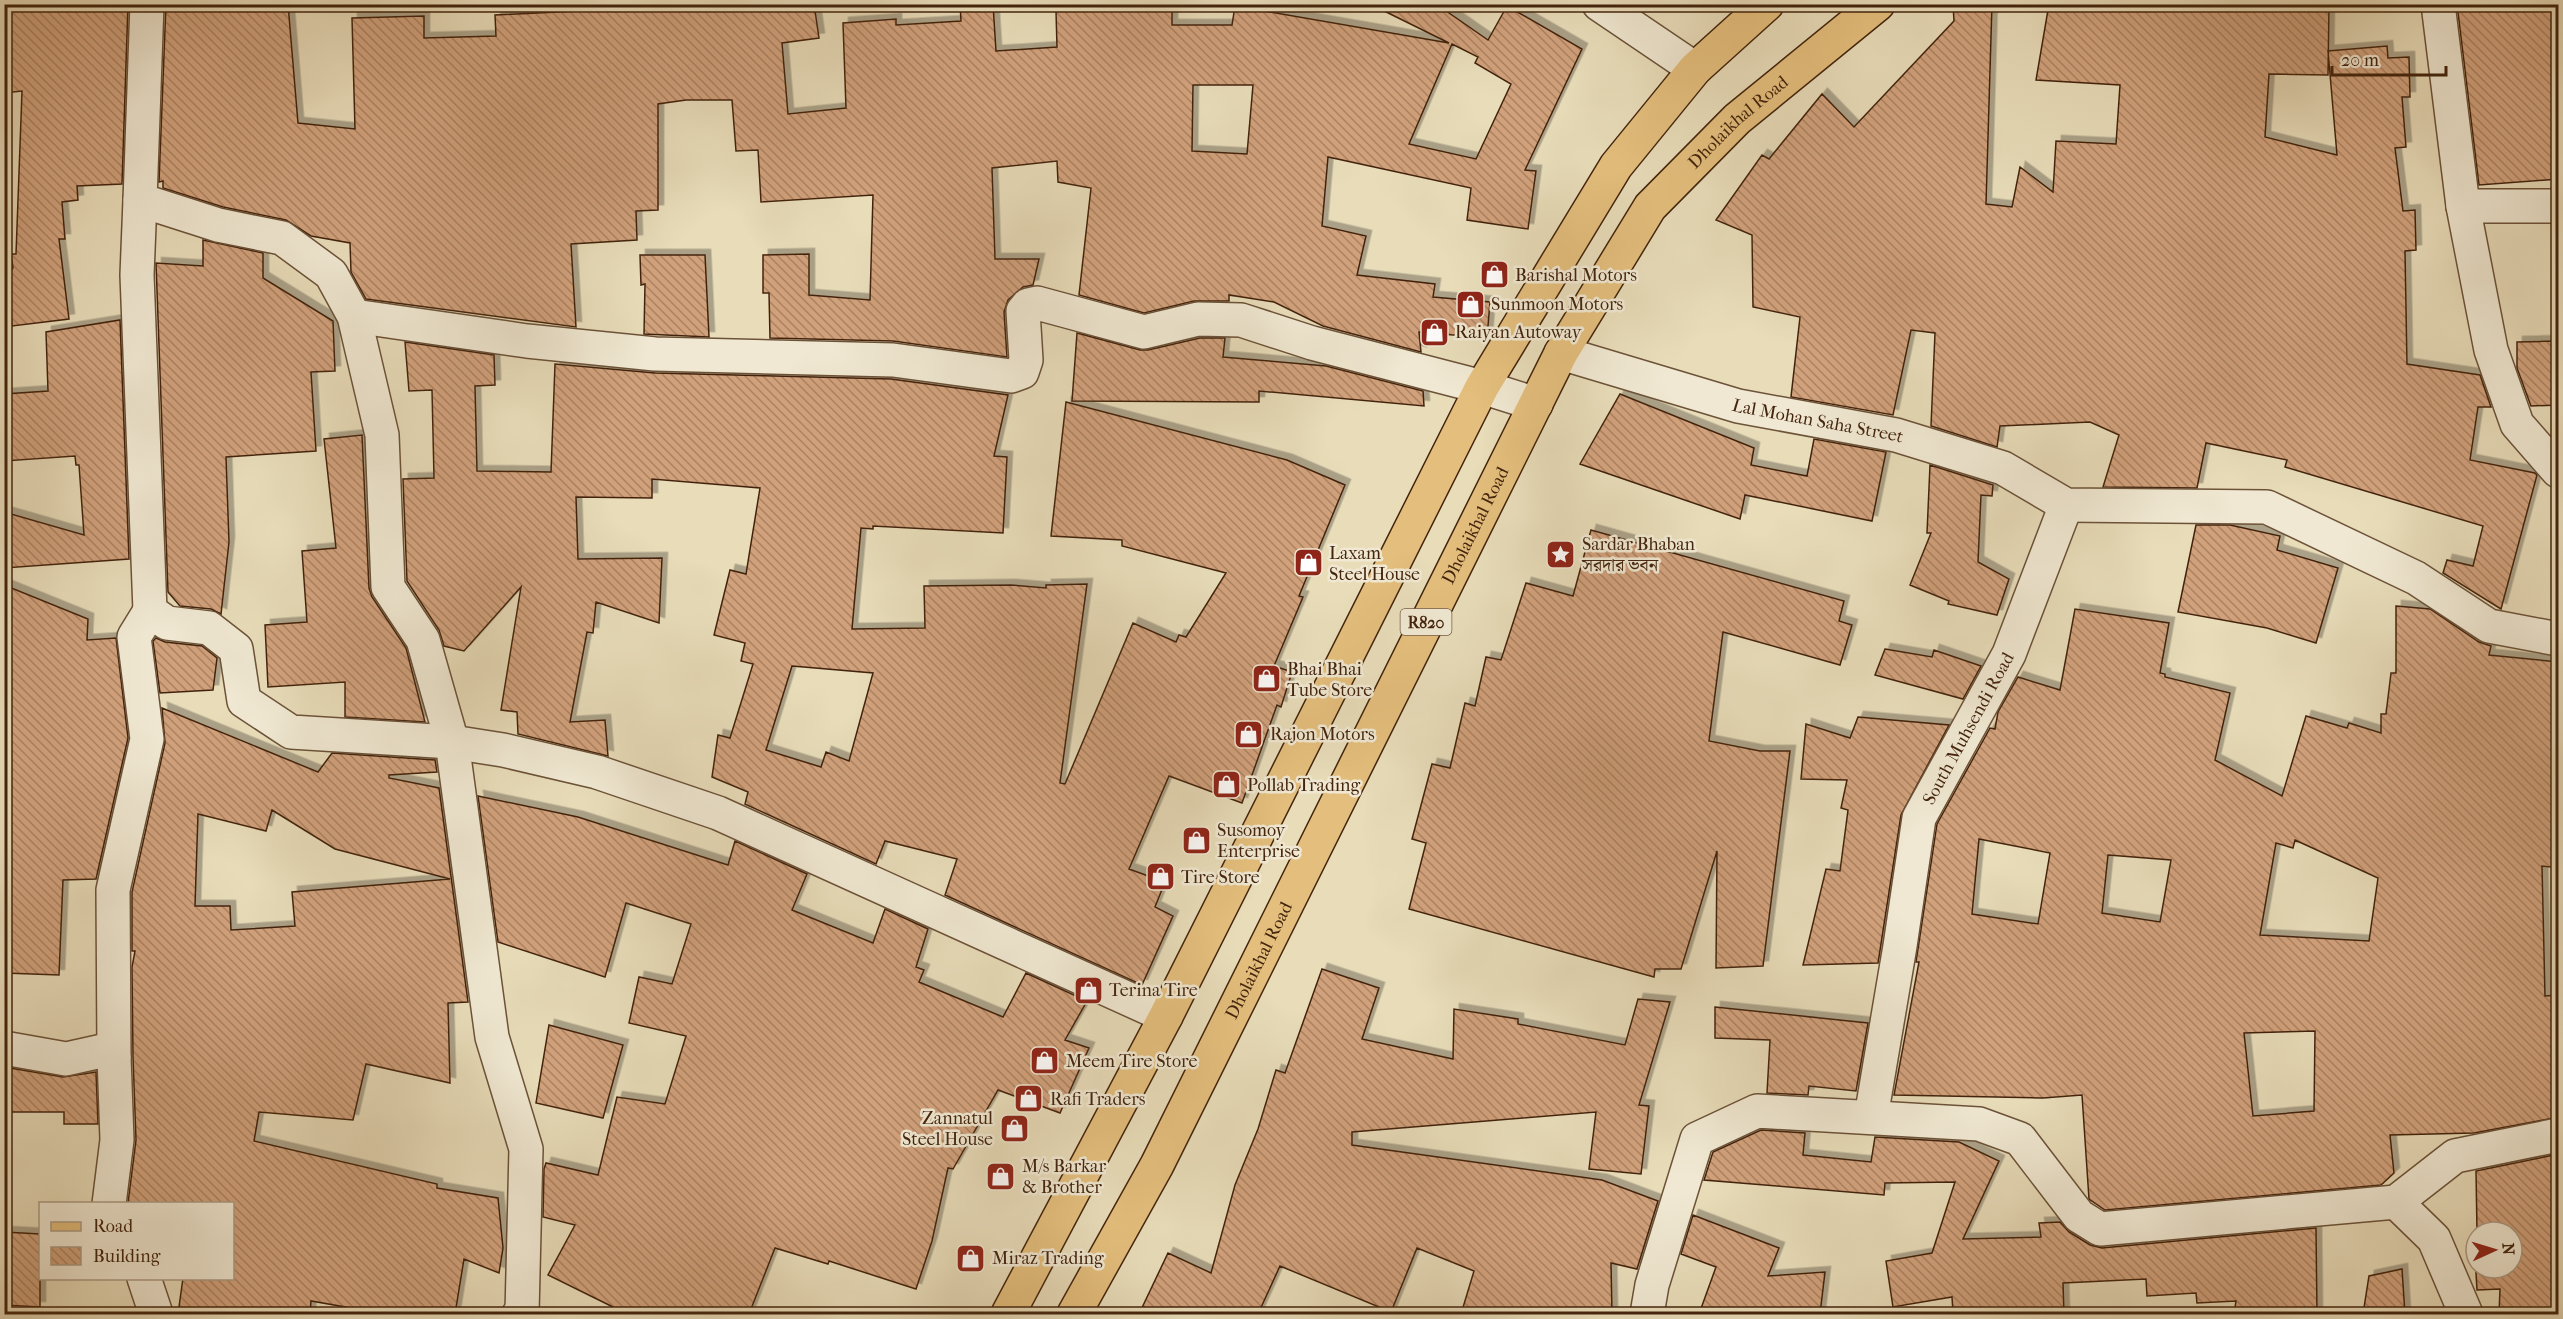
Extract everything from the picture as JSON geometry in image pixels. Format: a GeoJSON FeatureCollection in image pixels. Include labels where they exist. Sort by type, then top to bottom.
{"type":"FeatureCollection","features":[{"type":"Feature","properties":{"kind":"main road","name":"Dholaikhal Road"},"geometry":{"type":"LineString","coordinates":[[1074,1314],[1162,1154],[1561,353],[1650,207],[1737,119],[1878,4]]}},
{"type":"Feature","properties":{"kind":"main road"},"geometry":{"type":"LineString","coordinates":[[1008,1314],[1166,1016],[1482,387],[1616,166],[1695,69],[1765,5]]}},
{"type":"Feature","properties":{"kind":"street"},"geometry":{"type":"LineString","coordinates":[[109,1202],[117,1140],[113,890],[147,739],[134,637],[150,611],[138,305],[147,4]]}},
{"type":"Feature","properties":{"kind":"street"},"geometry":{"type":"LineString","coordinates":[[1599,4],[1695,69]]}},
{"type":"Feature","properties":{"kind":"street"},"geometry":{"type":"LineString","coordinates":[[2438,4],[2463,206],[2491,350],[2517,424],[2559,471]]}},
{"type":"Feature","properties":{"kind":"street"},"geometry":{"type":"LineString","coordinates":[[141,200],[218,225],[282,238],[331,274],[354,316],[382,435],[388,587],[423,640],[452,742],[492,1037],[526,1149],[522,1314]]}},
{"type":"Feature","properties":{"kind":"street"},"geometry":{"type":"LineString","coordinates":[[2463,206],[2559,206]]}},
{"type":"Feature","properties":{"kind":"street"},"geometry":{"type":"LineString","coordinates":[[354,316],[527,341],[655,354],[893,360],[1011,376],[1022,372],[1026,360],[1023,310],[1028,305],[1037,303],[1144,332],[1198,319],[1241,320],[1312,343],[1482,387],[1536,404]]}},
{"type":"Feature","properties":{"kind":"street","name":"Lal Mohan Saha Street"},"geometry":{"type":"LineString","coordinates":[[1561,353],[1738,406],[1907,438],[2003,468],[2066,505]]}},
{"type":"Feature","properties":{"kind":"street"},"geometry":{"type":"LineString","coordinates":[[2066,505],[2267,507],[2416,578],[2489,627],[2559,639]]}},
{"type":"Feature","properties":{"kind":"street","name":"South Muhsendi Road"},"geometry":{"type":"LineString","coordinates":[[1870,1117],[1900,946],[1919,818],[2009,654],[2066,505]]}},
{"type":"Feature","properties":{"kind":"street"},"geometry":{"type":"LineString","coordinates":[[150,611],[167,623],[209,627],[236,649],[244,700],[291,732],[452,742],[503,750],[597,772],[718,813],[1166,1016]]}},
{"type":"Feature","properties":{"kind":"street"},"geometry":{"type":"LineString","coordinates":[[4,1048],[66,1059],[102,1050],[114,1057]]}},
{"type":"Feature","properties":{"kind":"street"},"geometry":{"type":"LineString","coordinates":[[1647,1314],[1652,1285],[1697,1139],[1757,1111],[1979,1124],[2020,1139],[2079,1216],[2100,1229],[2397,1202],[2455,1156],[2559,1134]]}},
{"type":"Feature","properties":{"kind":"street"},"geometry":{"type":"LineString","coordinates":[[2397,1202],[2434,1239],[2466,1314]]}},
{"type":"Feature","properties":{"kind":"street"},"geometry":{"type":"LineString","coordinates":[[145,1280],[156,1314]]}},
{"type":"Feature","properties":{"kind":"building"},"geometry":{"type":"Polygon","coordinates":[[[4,4],[128,4],[122,184],[77,186],[78,200],[62,202],[65,239],[59,239],[69,319],[12,326],[7,274],[13,268],[11,254],[16,254],[22,91],[4,93],[4,4]]]}},
{"type":"Feature","properties":{"kind":"building"},"geometry":{"type":"Polygon","coordinates":[[[166,4],[288,4],[298,123],[355,129],[352,18],[424,16],[424,38],[496,36],[495,15],[579,11],[578,4],[814,4],[819,38],[782,43],[788,114],[846,108],[843,23],[896,19],[896,25],[961,21],[960,4],[993,4],[996,51],[1057,47],[1056,11],[1100,9],[1099,4],[1172,4],[1172,25],[1232,25],[1235,6],[1449,43],[1370,4],[1436,4],[1488,40],[1507,6],[1582,49],[1525,170],[1536,171],[1528,229],[1467,220],[1471,188],[1328,157],[1322,226],[1366,236],[1357,275],[1435,284],[1433,297],[1490,302],[1487,338],[1419,332],[1421,352],[1323,326],[1274,302],[1229,295],[1229,301],[1194,301],[1144,313],[1079,295],[1091,188],[1058,182],[1057,161],[992,168],[995,259],[1039,259],[1033,285],[1023,287],[1008,300],[1004,312],[1007,357],[893,341],[770,338],[769,293],[763,293],[763,255],[809,254],[809,295],[870,300],[873,195],[761,202],[758,150],[736,151],[732,100],[686,100],[658,104],[658,210],[636,211],[637,240],[571,244],[576,327],[366,299],[351,272],[350,243],[311,236],[286,220],[223,207],[163,188],[163,181],[159,182],[166,4]],[[1452,44],[1409,144],[1476,159],[1511,84],[1475,63],[1478,57],[1452,44]],[[1193,85],[1192,151],[1247,154],[1253,85],[1193,85]]]}},
{"type":"Feature","properties":{"kind":"building"},"geometry":{"type":"Polygon","coordinates":[[[1953,4],[1992,4],[1986,204],[2012,207],[2020,167],[2053,192],[2056,141],[2116,144],[2120,85],[2036,80],[2049,4],[2254,4],[2253,11],[2329,6],[2328,51],[2387,46],[2388,58],[2409,57],[2410,97],[2402,97],[2406,147],[2395,148],[2403,211],[2415,210],[2416,250],[2405,251],[2407,364],[2480,375],[2491,407],[2478,407],[2470,460],[2537,475],[2501,609],[2443,573],[2447,560],[2473,566],[2483,526],[2285,467],[2287,460],[2206,443],[2197,488],[2103,487],[2119,435],[2090,422],[2000,426],[1997,447],[1931,426],[1935,333],[1911,330],[1893,415],[1791,397],[1800,317],[1753,307],[1752,235],[1716,220],[1762,155],[1769,159],[1822,94],[1854,127],[1954,21],[1953,4]],[[2328,54],[2328,75],[2269,74],[2265,137],[2337,155],[2328,54]]]}},
{"type":"Feature","properties":{"kind":"building"},"geometry":{"type":"Polygon","coordinates":[[[2457,4],[2559,4],[2559,179],[2479,185],[2457,4]]]}},
{"type":"Feature","properties":{"kind":"building"},"geometry":{"type":"Polygon","coordinates":[[[203,240],[263,253],[263,278],[333,321],[335,371],[311,372],[316,451],[226,457],[229,542],[221,614],[211,609],[180,606],[168,592],[156,263],[203,266],[203,240]]]}},
{"type":"Feature","properties":{"kind":"building"},"geometry":{"type":"Polygon","coordinates":[[[640,255],[705,255],[709,337],[644,334],[645,284],[641,285],[640,255]]]}},
{"type":"Feature","properties":{"kind":"building"},"geometry":{"type":"Polygon","coordinates":[[[120,320],[129,559],[4,568],[4,512],[84,535],[79,465],[76,465],[75,456],[4,461],[4,394],[48,391],[46,332],[120,320]]]}},
{"type":"Feature","properties":{"kind":"building"},"geometry":{"type":"Polygon","coordinates":[[[1077,333],[1140,350],[1200,338],[1225,338],[1223,357],[1326,366],[1423,391],[1424,406],[1259,391],[1259,402],[1072,401],[1077,333]]]}},
{"type":"Feature","properties":{"kind":"building"},"geometry":{"type":"Polygon","coordinates":[[[2559,341],[2559,405],[2531,406],[2517,368],[2517,342],[2559,341]]]}},
{"type":"Feature","properties":{"kind":"building"},"geometry":{"type":"Polygon","coordinates":[[[405,342],[494,355],[495,385],[475,386],[477,471],[551,472],[555,364],[655,373],[891,379],[1008,395],[994,456],[1007,457],[1003,533],[873,526],[873,529],[861,528],[852,629],[925,628],[924,586],[1011,585],[1046,588],[1046,585],[1087,584],[1060,783],[1065,784],[1133,623],[1176,642],[1179,635],[1186,637],[1226,573],[1122,546],[1122,540],[1051,536],[1066,402],[1287,460],[1345,485],[1299,596],[1303,597],[1274,666],[1292,672],[1281,707],[1277,705],[1242,803],[1169,776],[1129,869],[1165,882],[1155,907],[1173,916],[1142,985],[945,895],[957,859],[885,841],[876,864],[745,804],[748,792],[712,777],[718,735],[730,738],[753,664],[741,661],[745,643],[714,635],[730,570],[746,574],[760,488],[652,479],[652,498],[576,497],[578,559],[662,558],[659,623],[596,602],[593,633],[587,632],[570,722],[605,720],[608,756],[518,734],[517,712],[501,710],[521,587],[464,651],[444,646],[439,630],[407,581],[403,479],[434,478],[432,390],[409,391],[405,342]],[[792,666],[766,750],[821,767],[826,752],[849,761],[873,673],[792,666]]]}},
{"type":"Feature","properties":{"kind":"building"},"geometry":{"type":"Polygon","coordinates":[[[1620,394],[1754,448],[1751,465],[1807,476],[1814,439],[1886,452],[1872,521],[1745,495],[1740,519],[1580,464],[1620,394]]]}},
{"type":"Feature","properties":{"kind":"building"},"geometry":{"type":"Polygon","coordinates":[[[362,435],[369,588],[372,597],[406,648],[425,722],[345,717],[345,682],[268,687],[265,625],[307,622],[302,551],[336,548],[324,439],[362,435]]]}},
{"type":"Feature","properties":{"kind":"building"},"geometry":{"type":"Polygon","coordinates":[[[1930,465],[1993,485],[1992,496],[1981,495],[1978,562],[2009,579],[1997,615],[1948,604],[1949,601],[1910,585],[1931,533],[1927,533],[1930,465]]]}},
{"type":"Feature","properties":{"kind":"building"},"geometry":{"type":"Polygon","coordinates":[[[2196,525],[2230,525],[2280,536],[2277,550],[2338,568],[2316,643],[2267,628],[2178,612],[2196,525]]]}},
{"type":"Feature","properties":{"kind":"building"},"geometry":{"type":"Polygon","coordinates":[[[1591,530],[1844,601],[1839,621],[1852,625],[1840,665],[1723,632],[1709,741],[1760,751],[1790,751],[1763,966],[1716,968],[1717,851],[1681,969],[1655,969],[1654,977],[1409,909],[1426,843],[1412,839],[1432,764],[1450,768],[1465,703],[1475,706],[1486,657],[1501,660],[1526,583],[1573,596],[1591,530]]]}},
{"type":"Feature","properties":{"kind":"building"},"geometry":{"type":"Polygon","coordinates":[[[4,585],[88,619],[87,640],[116,638],[128,738],[96,879],[63,880],[59,975],[4,973],[4,729],[8,687],[4,687],[4,585]]]}},
{"type":"Feature","properties":{"kind":"building"},"geometry":{"type":"Polygon","coordinates":[[[2396,606],[2430,609],[2479,642],[2491,646],[2489,655],[2559,662],[2559,868],[2542,866],[2545,996],[2559,995],[2559,1117],[2474,1133],[2390,1135],[2394,1173],[2381,1185],[2105,1210],[2089,1199],[2082,1095],[2043,1098],[1894,1095],[1919,962],[1916,962],[1937,824],[1990,728],[1995,729],[1998,712],[2018,677],[2060,690],[2075,609],[2169,623],[2160,673],[2165,674],[2165,677],[2230,693],[2215,760],[2282,796],[2306,716],[2347,728],[2349,723],[2381,733],[2381,714],[2386,714],[2391,673],[2396,673],[2396,606]],[[1979,839],[1972,914],[2038,924],[2050,853],[1979,839]],[[2295,840],[2293,848],[2276,843],[2260,935],[2369,941],[2378,878],[2295,840]],[[2108,855],[2102,913],[2160,922],[2171,860],[2108,855]],[[2315,1031],[2244,1033],[2253,1116],[2314,1111],[2315,1031]]]}},
{"type":"Feature","properties":{"kind":"building"},"geometry":{"type":"Polygon","coordinates":[[[156,638],[165,642],[202,646],[217,658],[213,690],[160,693],[153,641],[156,638]]]}},
{"type":"Feature","properties":{"kind":"building"},"geometry":{"type":"Polygon","coordinates":[[[1885,649],[1932,657],[1934,650],[1981,666],[1963,699],[1875,675],[1885,649]]]}},
{"type":"Feature","properties":{"kind":"building"},"geometry":{"type":"Polygon","coordinates":[[[162,708],[318,772],[332,753],[435,760],[437,772],[389,775],[389,778],[439,788],[468,1002],[448,1003],[450,1083],[366,1064],[353,1120],[259,1112],[254,1141],[437,1184],[437,1188],[498,1198],[503,1248],[499,1273],[464,1259],[455,1314],[385,1314],[311,1301],[310,1314],[178,1314],[183,1280],[234,1280],[234,1202],[128,1202],[136,1140],[132,967],[135,951],[132,951],[132,892],[165,743],[162,708]],[[272,810],[266,831],[198,814],[195,906],[230,906],[231,930],[295,926],[292,892],[450,879],[335,849],[272,810]]]}},
{"type":"Feature","properties":{"kind":"building"},"geometry":{"type":"Polygon","coordinates":[[[1858,717],[1949,725],[1901,815],[1878,963],[1803,965],[1826,869],[1840,871],[1848,810],[1841,808],[1847,780],[1801,779],[1806,724],[1850,738],[1858,717]]]}},
{"type":"Feature","properties":{"kind":"building"},"geometry":{"type":"Polygon","coordinates":[[[478,796],[578,817],[728,865],[735,841],[807,874],[792,910],[873,943],[885,909],[928,929],[916,967],[924,970],[919,982],[1003,1017],[1026,973],[1087,1001],[1065,1040],[1089,1048],[1060,1113],[998,1090],[953,1169],[948,1168],[932,1241],[916,1289],[829,1261],[828,1264],[775,1248],[749,1314],[611,1314],[613,1307],[548,1275],[575,1225],[543,1217],[544,1169],[546,1163],[598,1175],[617,1097],[665,1104],[686,1036],[629,1023],[639,977],[672,984],[691,924],[626,903],[605,977],[498,942],[478,796]]]}},
{"type":"Feature","properties":{"kind":"building"},"geometry":{"type":"Polygon","coordinates":[[[1322,969],[1379,988],[1362,1039],[1453,1059],[1454,1009],[1518,1019],[1518,1024],[1625,1045],[1638,999],[1670,1002],[1639,1105],[1649,1106],[1641,1174],[1589,1169],[1596,1112],[1352,1132],[1352,1145],[1602,1180],[1658,1201],[1637,1269],[1611,1263],[1612,1314],[1461,1314],[1474,1271],[1417,1248],[1391,1312],[1280,1266],[1258,1314],[1139,1314],[1168,1253],[1211,1273],[1235,1185],[1258,1129],[1276,1070],[1285,1073],[1322,969]]]}},
{"type":"Feature","properties":{"kind":"building"},"geometry":{"type":"Polygon","coordinates":[[[1715,1007],[1868,1023],[1856,1091],[1809,1086],[1808,1095],[1767,1093],[1770,1040],[1715,1038],[1715,1007]]]}},
{"type":"Feature","properties":{"kind":"building"},"geometry":{"type":"Polygon","coordinates":[[[549,1025],[623,1045],[603,1118],[536,1103],[549,1025]]]}},
{"type":"Feature","properties":{"kind":"building"},"geometry":{"type":"Polygon","coordinates":[[[4,1067],[63,1077],[96,1072],[98,1124],[64,1124],[64,1112],[4,1112],[4,1067]]]}},
{"type":"Feature","properties":{"kind":"building"},"geometry":{"type":"Polygon","coordinates":[[[1761,1130],[1805,1133],[1803,1155],[1871,1162],[1875,1137],[1959,1142],[1999,1161],[1963,1239],[2041,1237],[2039,1223],[2060,1222],[2069,1232],[2090,1245],[2102,1248],[2316,1228],[2317,1314],[2234,1314],[2236,1301],[2197,1303],[2196,1293],[2147,1296],[2146,1279],[2063,1283],[2064,1314],[1999,1314],[1999,1309],[1953,1313],[1952,1297],[1893,1307],[1886,1261],[1932,1253],[1955,1182],[1885,1183],[1884,1195],[1704,1180],[1713,1152],[1761,1130]]]}},
{"type":"Feature","properties":{"kind":"building"},"geometry":{"type":"Polygon","coordinates":[[[2559,1154],[2559,1314],[2499,1314],[2500,1289],[2477,1290],[2476,1280],[2524,1280],[2524,1220],[2477,1220],[2476,1171],[2559,1154]]]}},
{"type":"Feature","properties":{"kind":"building"},"geometry":{"type":"Polygon","coordinates":[[[1693,1215],[1779,1248],[1768,1276],[1825,1272],[1820,1314],[1699,1314],[1716,1267],[1681,1254],[1693,1215]]]}},
{"type":"Feature","properties":{"kind":"building"},"geometry":{"type":"Polygon","coordinates":[[[4,1232],[39,1234],[40,1307],[4,1305],[4,1232]]]}},
{"type":"Feature","properties":{"kind":"building"},"geometry":{"type":"Polygon","coordinates":[[[2402,1269],[2405,1314],[2363,1314],[2369,1276],[2402,1269]]]}},
{"type":"Feature","properties":{"kind":"place","name":"Barishal Motors"},"geometry":{"type":"Point","coordinates":[1494,275]}},
{"type":"Feature","properties":{"kind":"place","name":"Sunmoon Motors"},"geometry":{"type":"Point","coordinates":[1470,304]}},
{"type":"Feature","properties":{"kind":"place","name":"Raiyan Autoway"},"geometry":{"type":"Point","coordinates":[1434,332]}},
{"type":"Feature","properties":{"kind":"place","name":"Sardar Bhaban সরদার ভবন"},"geometry":{"type":"Point","coordinates":[1561,554]}},
{"type":"Feature","properties":{"kind":"place","name":"Laxam Steel House"},"geometry":{"type":"Point","coordinates":[1308,563]}},
{"type":"Feature","properties":{"kind":"place","name":"Bhai Bhai Tube Store"},"geometry":{"type":"Point","coordinates":[1266,679]}},
{"type":"Feature","properties":{"kind":"place","name":"Rajon Motors"},"geometry":{"type":"Point","coordinates":[1249,734]}},
{"type":"Feature","properties":{"kind":"place","name":"Pollab Trading"},"geometry":{"type":"Point","coordinates":[1226,785]}},
{"type":"Feature","properties":{"kind":"place","name":"Susomoy Enterprise"},"geometry":{"type":"Point","coordinates":[1196,840]}},
{"type":"Feature","properties":{"kind":"place","name":"Tire Store"},"geometry":{"type":"Point","coordinates":[1160,877]}},
{"type":"Feature","properties":{"kind":"place","name":"Terina Tire"},"geometry":{"type":"Point","coordinates":[1088,990]}},
{"type":"Feature","properties":{"kind":"place","name":"Meem Tire Store"},"geometry":{"type":"Point","coordinates":[1045,1061]}},
{"type":"Feature","properties":{"kind":"place","name":"Rafi Traders"},"geometry":{"type":"Point","coordinates":[1029,1099]}},
{"type":"Feature","properties":{"kind":"place","name":"Zannatul Steel House"},"geometry":{"type":"Point","coordinates":[1014,1128]}},
{"type":"Feature","properties":{"kind":"place","name":"M/s Barkar & Brother"},"geometry":{"type":"Point","coordinates":[1001,1176]}},
{"type":"Feature","properties":{"kind":"place","name":"Miraz Trading"},"geometry":{"type":"Point","coordinates":[971,1258]}}]}
